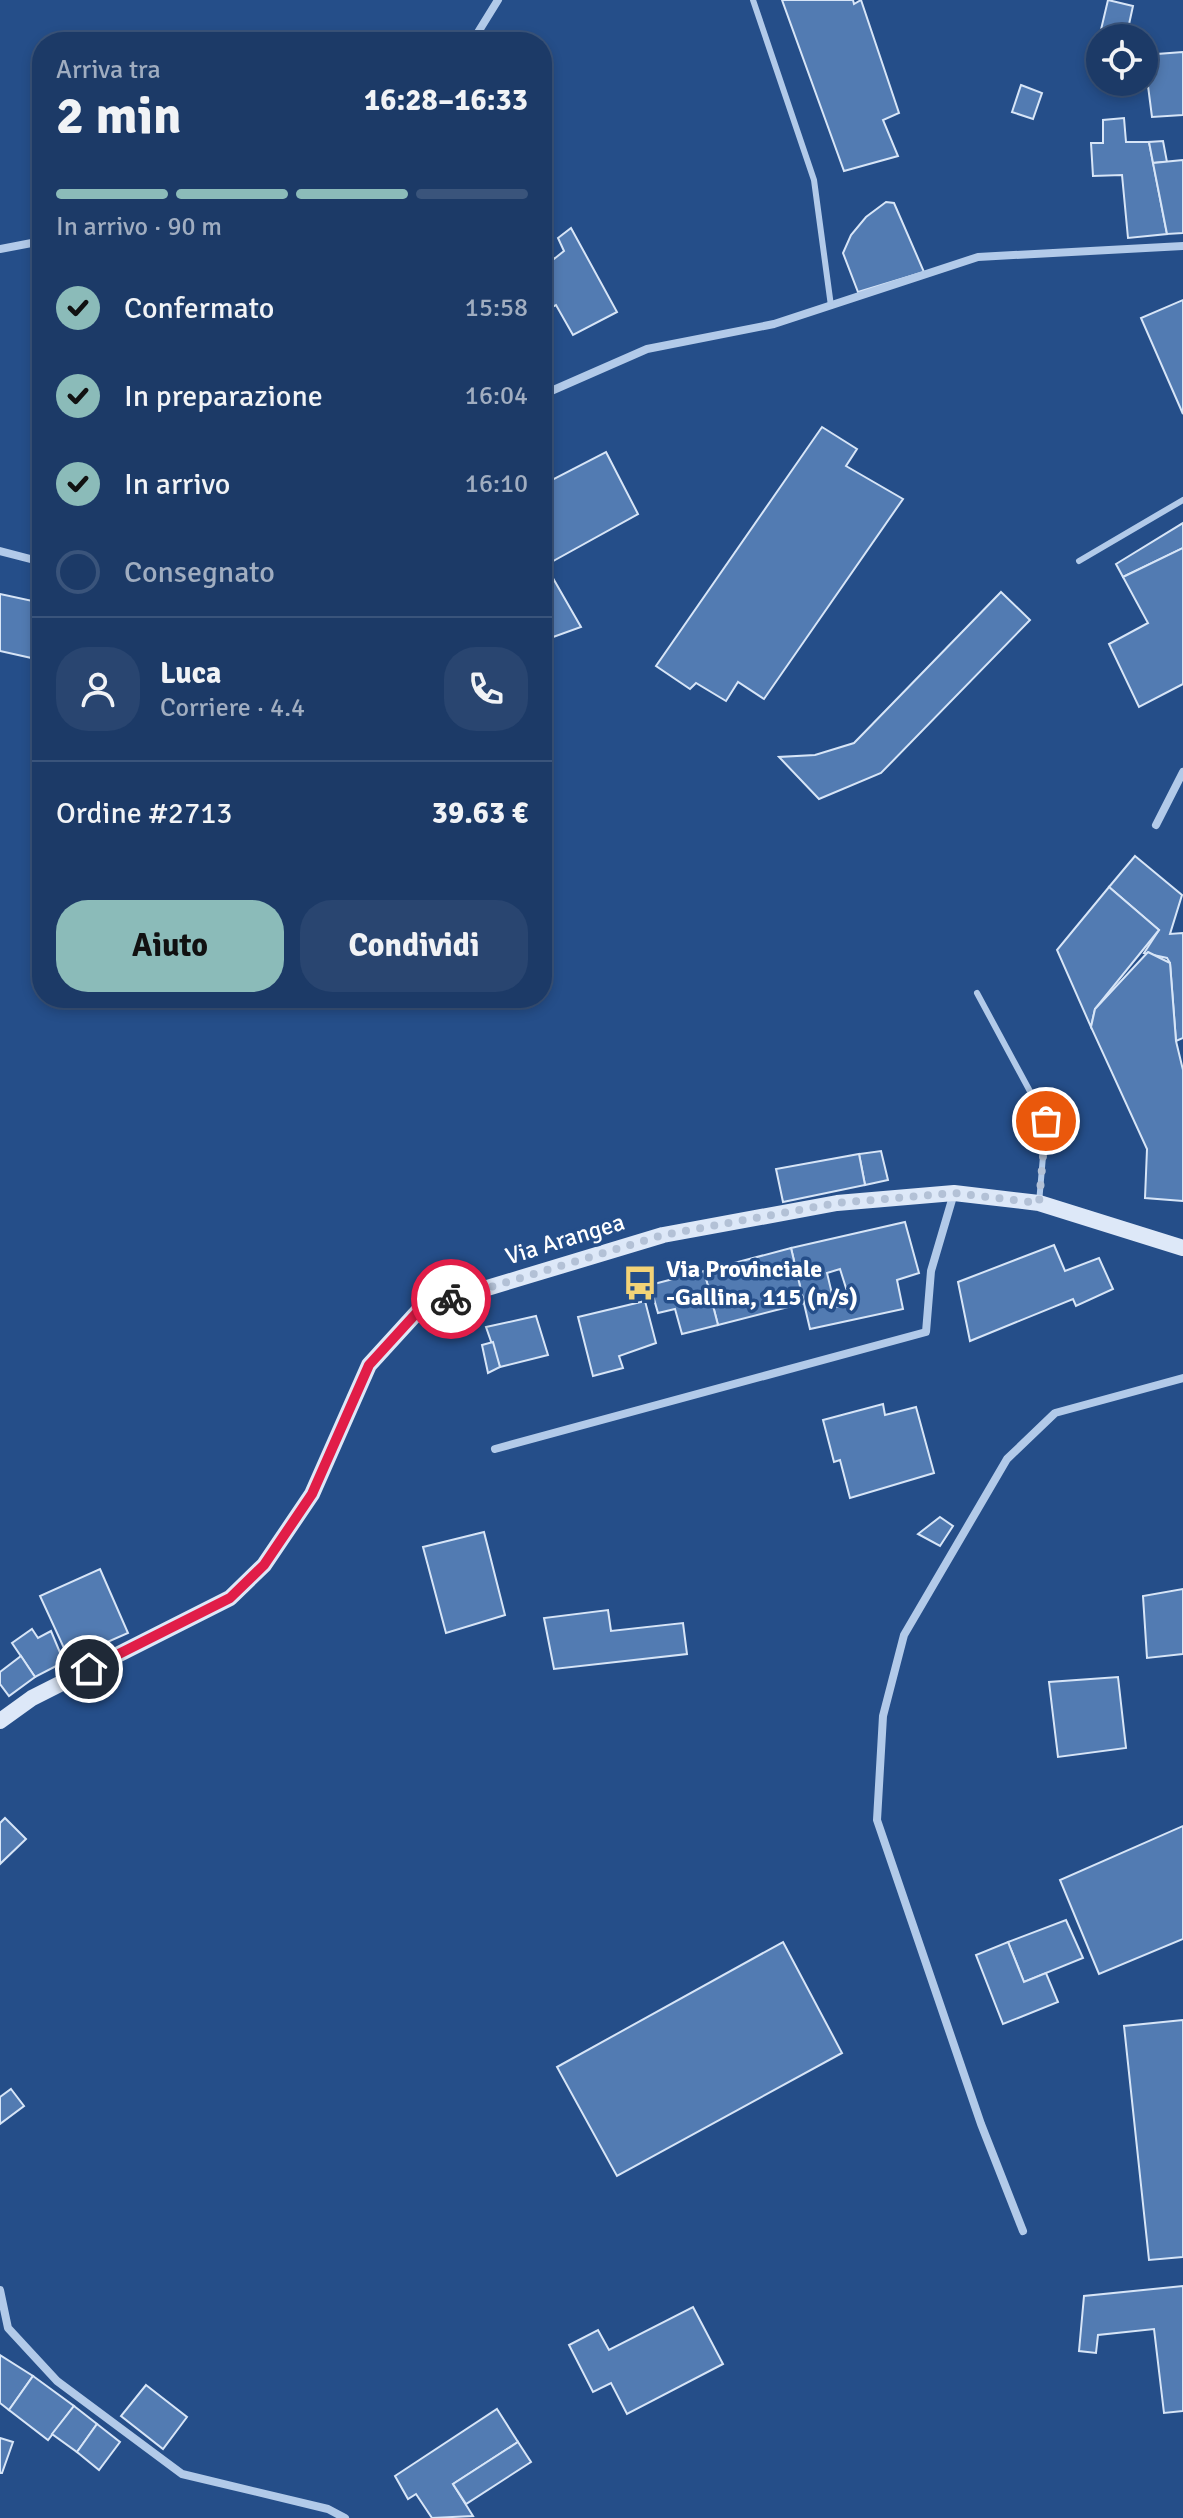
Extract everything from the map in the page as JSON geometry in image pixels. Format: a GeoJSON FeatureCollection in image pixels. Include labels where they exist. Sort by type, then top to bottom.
{"type":"FeatureCollection","features":[{"type":"Feature","properties":{"kind":"street"},"geometry":{"type":"LineString","coordinates":[[478,32],[498,0]]}},
{"type":"Feature","properties":{"kind":"street"},"geometry":{"type":"LineString","coordinates":[[0,249],[32,243]]}},
{"type":"Feature","properties":{"kind":"street"},"geometry":{"type":"LineString","coordinates":[[552,391],[647,349],[774,324],[978,257],[1183,246]]}},
{"type":"Feature","properties":{"kind":"street"},"geometry":{"type":"LineString","coordinates":[[0,551],[32,559]]}},
{"type":"Feature","properties":{"kind":"street"},"geometry":{"type":"LineString","coordinates":[[1156,825],[1183,772]]}},
{"type":"Feature","properties":{"kind":"street"},"geometry":{"type":"LineString","coordinates":[[495,1449],[926,1332],[931,1271],[954,1193]]}},
{"type":"Feature","properties":{"kind":"street","name":"Via Arangea"},"geometry":{"type":"LineString","coordinates":[[0,1721],[32,1698],[230,1598],[264,1565],[312,1494],[369,1365],[421,1308],[663,1235],[837,1203],[954,1193],[1039,1203],[1183,1248]]}},
{"type":"Feature","properties":{"kind":"street"},"geometry":{"type":"LineString","coordinates":[[1023,2231],[981,2124],[877,1820],[883,1716],[904,1635],[1007,1459],[1055,1413],[1183,1378]]}},
{"type":"Feature","properties":{"kind":"street"},"geometry":{"type":"LineString","coordinates":[[0,2290],[8,2328],[57,2381],[182,2474],[328,2509],[345,2518]]}},
{"type":"Feature","properties":{"kind":"lane"},"geometry":{"type":"LineString","coordinates":[[753,0],[814,180],[831,306]]}},
{"type":"Feature","properties":{"kind":"lane"},"geometry":{"type":"LineString","coordinates":[[1079,561],[1183,500]]}},
{"type":"Feature","properties":{"kind":"lane"},"geometry":{"type":"LineString","coordinates":[[977,993],[1046,1121],[1039,1203]]}},
{"type":"Feature","properties":{"kind":"building"},"geometry":{"type":"Polygon","coordinates":[[[782,0],[853,0],[854,4],[861,0],[899,113],[883,120],[898,156],[844,171],[782,0]]]}},
{"type":"Feature","properties":{"kind":"building"},"geometry":{"type":"Polygon","coordinates":[[[1108,0],[1133,6],[1129,24],[1102,24],[1108,0]]]}},
{"type":"Feature","properties":{"kind":"building"},"geometry":{"type":"Polygon","coordinates":[[[1183,52],[1183,115],[1152,117],[1149,96],[1158,96],[1158,54],[1183,52]]]}},
{"type":"Feature","properties":{"kind":"building"},"geometry":{"type":"Polygon","coordinates":[[[1021,85],[1042,93],[1033,119],[1012,112],[1021,85]]]}},
{"type":"Feature","properties":{"kind":"building"},"geometry":{"type":"Polygon","coordinates":[[[1124,118],[1126,142],[1149,142],[1167,234],[1128,238],[1122,175],[1093,176],[1091,143],[1103,143],[1103,120],[1124,118]]]}},
{"type":"Feature","properties":{"kind":"building"},"geometry":{"type":"Polygon","coordinates":[[[1163,141],[1167,162],[1153,163],[1149,142],[1163,141]]]}},
{"type":"Feature","properties":{"kind":"building"},"geometry":{"type":"Polygon","coordinates":[[[1183,160],[1183,233],[1167,234],[1153,163],[1183,160]]]}},
{"type":"Feature","properties":{"kind":"building"},"geometry":{"type":"Polygon","coordinates":[[[886,202],[894,203],[924,272],[858,292],[843,253],[851,235],[866,217],[886,202]]]}},
{"type":"Feature","properties":{"kind":"building"},"geometry":{"type":"Polygon","coordinates":[[[571,228],[617,312],[573,335],[556,305],[552,307],[552,255],[554,259],[564,251],[558,238],[571,228]]]}},
{"type":"Feature","properties":{"kind":"building"},"geometry":{"type":"Polygon","coordinates":[[[1183,300],[1183,414],[1141,318],[1183,300]]]}},
{"type":"Feature","properties":{"kind":"building"},"geometry":{"type":"Polygon","coordinates":[[[822,427],[857,449],[846,466],[903,499],[764,699],[738,682],[726,701],[696,683],[690,689],[656,666],[822,427]]]}},
{"type":"Feature","properties":{"kind":"building"},"geometry":{"type":"Polygon","coordinates":[[[606,452],[638,514],[552,562],[552,480],[606,452]]]}},
{"type":"Feature","properties":{"kind":"building"},"geometry":{"type":"Polygon","coordinates":[[[1183,523],[1183,548],[1123,577],[1116,564],[1183,523]]]}},
{"type":"Feature","properties":{"kind":"building"},"geometry":{"type":"Polygon","coordinates":[[[1183,548],[1183,684],[1139,707],[1109,644],[1148,623],[1123,577],[1183,548]]]}},
{"type":"Feature","properties":{"kind":"building"},"geometry":{"type":"Polygon","coordinates":[[[552,576],[581,627],[552,637],[552,576]]]}},
{"type":"Feature","properties":{"kind":"building"},"geometry":{"type":"Polygon","coordinates":[[[1001,592],[1030,620],[881,773],[819,799],[779,757],[815,755],[854,743],[1001,592]]]}},
{"type":"Feature","properties":{"kind":"building"},"geometry":{"type":"Polygon","coordinates":[[[0,594],[32,601],[32,658],[0,651],[0,594]]]}},
{"type":"Feature","properties":{"kind":"building"},"geometry":{"type":"Polygon","coordinates":[[[1135,856],[1182,895],[1170,934],[1183,933],[1183,1038],[1176,1041],[1170,963],[1167,958],[1144,953],[1159,930],[1109,887],[1135,856]]]}},
{"type":"Feature","properties":{"kind":"building"},"geometry":{"type":"Polygon","coordinates":[[[1109,887],[1159,930],[1095,1009],[1091,1027],[1057,950],[1109,887]]]}},
{"type":"Feature","properties":{"kind":"building"},"geometry":{"type":"Polygon","coordinates":[[[1148,952],[1170,963],[1176,1041],[1183,1070],[1183,1201],[1145,1198],[1147,1149],[1091,1027],[1095,1009],[1148,952]]]}},
{"type":"Feature","properties":{"kind":"building"},"geometry":{"type":"Polygon","coordinates":[[[881,1151],[888,1180],[865,1185],[859,1154],[881,1151]]]}},
{"type":"Feature","properties":{"kind":"building"},"geometry":{"type":"Polygon","coordinates":[[[859,1154],[865,1185],[783,1202],[776,1169],[859,1154]]]}},
{"type":"Feature","properties":{"kind":"building"},"geometry":{"type":"Polygon","coordinates":[[[905,1222],[919,1273],[897,1280],[903,1309],[810,1329],[791,1248],[905,1222]],[[840,1269],[827,1273],[833,1298],[829,1299],[830,1308],[851,1304],[840,1269]]]}},
{"type":"Feature","properties":{"kind":"building"},"geometry":{"type":"Polygon","coordinates":[[[1054,1245],[1065,1271],[1099,1258],[1113,1289],[1076,1306],[1073,1299],[970,1341],[958,1282],[1054,1245]]]}},
{"type":"Feature","properties":{"kind":"building"},"geometry":{"type":"Polygon","coordinates":[[[791,1248],[804,1303],[718,1325],[704,1271],[791,1248]]]}},
{"type":"Feature","properties":{"kind":"building"},"geometry":{"type":"Polygon","coordinates":[[[704,1271],[718,1325],[682,1334],[675,1309],[658,1313],[650,1285],[704,1271]]]}},
{"type":"Feature","properties":{"kind":"building"},"geometry":{"type":"Polygon","coordinates":[[[645,1301],[656,1343],[619,1356],[623,1368],[593,1376],[578,1317],[645,1301]]]}},
{"type":"Feature","properties":{"kind":"building"},"geometry":{"type":"Polygon","coordinates":[[[536,1316],[548,1355],[500,1367],[486,1327],[536,1316]]]}},
{"type":"Feature","properties":{"kind":"building"},"geometry":{"type":"Polygon","coordinates":[[[493,1342],[500,1367],[488,1373],[482,1345],[493,1342]]]}},
{"type":"Feature","properties":{"kind":"building"},"geometry":{"type":"Polygon","coordinates":[[[883,1404],[885,1415],[916,1407],[934,1473],[850,1498],[840,1460],[834,1462],[823,1420],[883,1404]]]}},
{"type":"Feature","properties":{"kind":"building"},"geometry":{"type":"Polygon","coordinates":[[[940,1517],[953,1526],[940,1546],[918,1534],[940,1517]]]}},
{"type":"Feature","properties":{"kind":"building"},"geometry":{"type":"Polygon","coordinates":[[[484,1532],[505,1615],[446,1633],[423,1547],[484,1532]]]}},
{"type":"Feature","properties":{"kind":"building"},"geometry":{"type":"Polygon","coordinates":[[[100,1569],[128,1633],[69,1659],[40,1596],[100,1569]]]}},
{"type":"Feature","properties":{"kind":"building"},"geometry":{"type":"Polygon","coordinates":[[[1183,1589],[1183,1654],[1147,1658],[1143,1596],[1183,1589]]]}},
{"type":"Feature","properties":{"kind":"building"},"geometry":{"type":"Polygon","coordinates":[[[608,1610],[611,1631],[683,1623],[687,1654],[554,1669],[544,1618],[608,1610]]]}},
{"type":"Feature","properties":{"kind":"building"},"geometry":{"type":"Polygon","coordinates":[[[32,1629],[38,1638],[51,1631],[64,1662],[35,1677],[12,1643],[32,1629]]]}},
{"type":"Feature","properties":{"kind":"building"},"geometry":{"type":"Polygon","coordinates":[[[21,1656],[35,1677],[9,1696],[0,1684],[0,1672],[21,1656]]]}},
{"type":"Feature","properties":{"kind":"building"},"geometry":{"type":"Polygon","coordinates":[[[1118,1677],[1126,1748],[1058,1757],[1049,1682],[1118,1677]]]}},
{"type":"Feature","properties":{"kind":"building"},"geometry":{"type":"Polygon","coordinates":[[[5,1818],[26,1839],[0,1864],[0,1823],[5,1818]]]}},
{"type":"Feature","properties":{"kind":"building"},"geometry":{"type":"Polygon","coordinates":[[[1183,1826],[1183,1939],[1099,1974],[1060,1880],[1183,1826]]]}},
{"type":"Feature","properties":{"kind":"building"},"geometry":{"type":"Polygon","coordinates":[[[1066,1920],[1083,1958],[1024,1982],[1008,1942],[1066,1920]]]}},
{"type":"Feature","properties":{"kind":"building"},"geometry":{"type":"Polygon","coordinates":[[[783,1942],[842,2053],[617,2176],[557,2067],[783,1942]]]}},
{"type":"Feature","properties":{"kind":"building"},"geometry":{"type":"Polygon","coordinates":[[[1008,1942],[1024,1982],[1046,1973],[1058,2002],[1003,2024],[976,1955],[1008,1942]]]}},
{"type":"Feature","properties":{"kind":"building"},"geometry":{"type":"Polygon","coordinates":[[[1183,2020],[1183,2257],[1149,2260],[1124,2026],[1183,2020]]]}},
{"type":"Feature","properties":{"kind":"building"},"geometry":{"type":"Polygon","coordinates":[[[11,2089],[24,2106],[0,2124],[0,2097],[11,2089]]]}},
{"type":"Feature","properties":{"kind":"building"},"geometry":{"type":"Polygon","coordinates":[[[1183,2286],[1183,2411],[1164,2413],[1154,2329],[1098,2335],[1096,2353],[1079,2351],[1084,2296],[1183,2286]]]}},
{"type":"Feature","properties":{"kind":"building"},"geometry":{"type":"Polygon","coordinates":[[[693,2307],[723,2364],[627,2414],[611,2383],[593,2392],[569,2345],[598,2330],[609,2350],[693,2307]]]}},
{"type":"Feature","properties":{"kind":"building"},"geometry":{"type":"Polygon","coordinates":[[[0,2355],[33,2376],[9,2410],[0,2403],[0,2355]]]}},
{"type":"Feature","properties":{"kind":"building"},"geometry":{"type":"Polygon","coordinates":[[[33,2376],[74,2406],[48,2440],[9,2410],[33,2376]]]}},
{"type":"Feature","properties":{"kind":"building"},"geometry":{"type":"Polygon","coordinates":[[[146,2385],[187,2417],[163,2449],[121,2416],[146,2385]]]}},
{"type":"Feature","properties":{"kind":"building"},"geometry":{"type":"Polygon","coordinates":[[[74,2406],[97,2424],[77,2452],[52,2434],[74,2406]]]}},
{"type":"Feature","properties":{"kind":"building"},"geometry":{"type":"Polygon","coordinates":[[[497,2409],[518,2442],[453,2484],[473,2516],[432,2518],[416,2494],[408,2499],[395,2476],[497,2409]]]}},
{"type":"Feature","properties":{"kind":"building"},"geometry":{"type":"Polygon","coordinates":[[[97,2424],[120,2442],[99,2470],[77,2452],[97,2424]]]}},
{"type":"Feature","properties":{"kind":"building"},"geometry":{"type":"Polygon","coordinates":[[[0,2438],[13,2442],[2,2473],[0,2473],[0,2438]]]}},
{"type":"Feature","properties":{"kind":"building"},"geometry":{"type":"Polygon","coordinates":[[[518,2442],[531,2462],[466,2504],[453,2484],[518,2442]]]}},
{"type":"Feature","properties":{"kind":"way so far"},"geometry":{"type":"LineString","coordinates":[[451,1299],[663,1235],[837,1203],[954,1193],[1039,1203],[1046,1121]]}},
{"type":"Feature","properties":{"kind":"place","name":"Via Provinciale -Gallina, 115 (n/s)"},"geometry":{"type":"Point","coordinates":[640,1283]}},
{"type":"Feature","properties":{"kind":"route"},"geometry":{"type":"LineString","coordinates":[[89,1669],[230,1598],[264,1565],[312,1494],[369,1365],[421,1308],[451,1299]]}}]}
